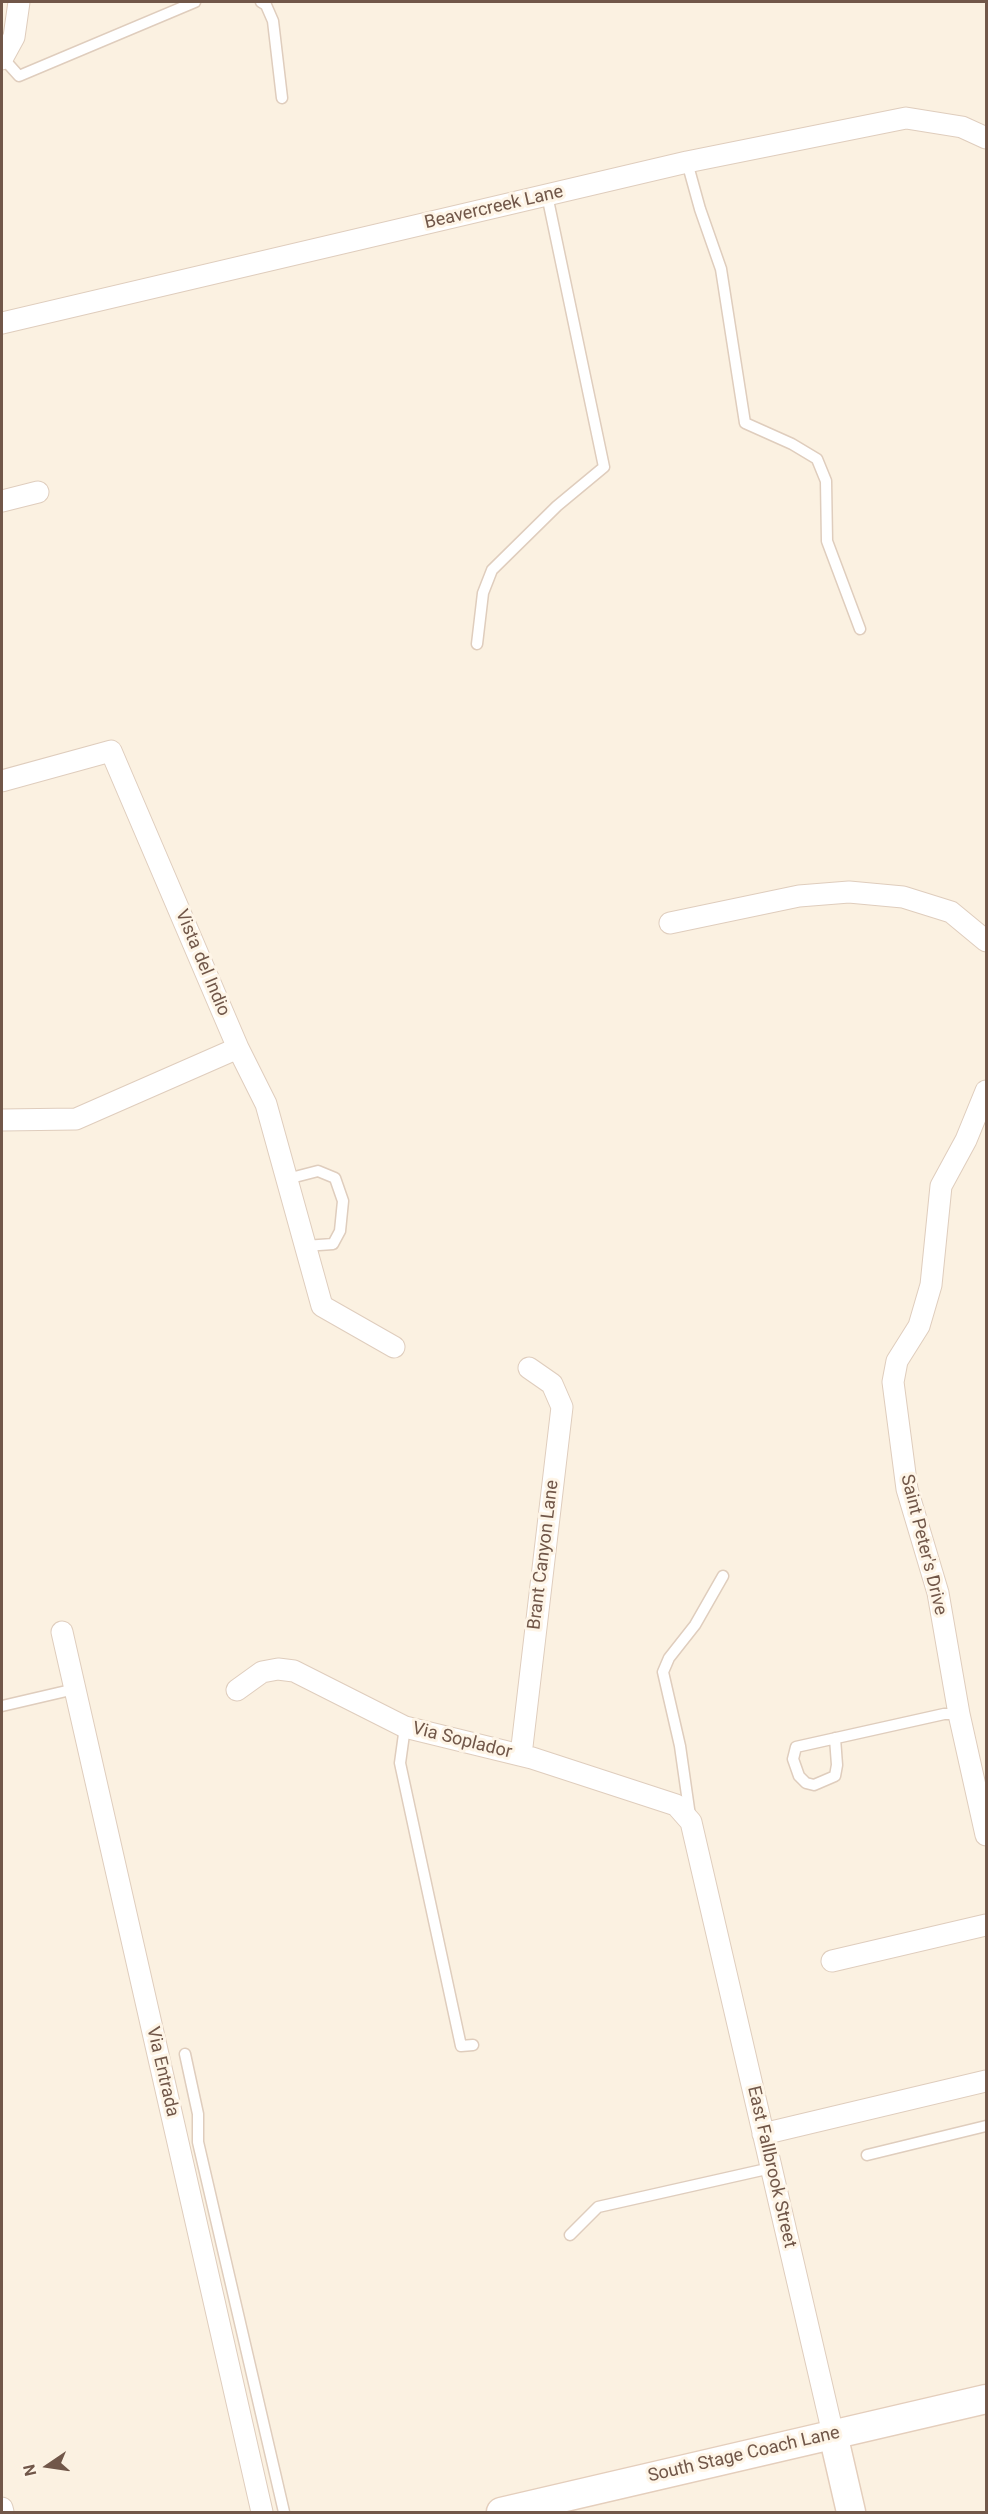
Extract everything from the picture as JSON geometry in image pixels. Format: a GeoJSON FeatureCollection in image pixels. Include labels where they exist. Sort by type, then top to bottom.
{"type":"FeatureCollection","features":[{"type":"Feature","properties":{"kind":"main road","name":"South Stage Coach Lane"},"geometry":{"type":"LineString","coordinates":[[501,2512],[552,2507],[833,2434],[987,2399]]}},
{"type":"Feature","properties":{"kind":"main road","name":"East Fallbrook Street"},"geometry":{"type":"LineString","coordinates":[[833,2434],[851,2512]]}},
{"type":"Feature","properties":{"kind":"street"},"geometry":{"type":"LineString","coordinates":[[2,58],[14,37],[20,2]]}},
{"type":"Feature","properties":{"kind":"street","name":"Beavercreek Lane"},"geometry":{"type":"LineString","coordinates":[[2,322],[687,162],[906,118],[962,127],[987,138]]}},
{"type":"Feature","properties":{"kind":"street"},"geometry":{"type":"LineString","coordinates":[[2,501],[38,492]]}},
{"type":"Feature","properties":{"kind":"street","name":"Vista del Indio"},"geometry":{"type":"LineString","coordinates":[[2,781],[111,751],[238,1048]]}},
{"type":"Feature","properties":{"kind":"street"},"geometry":{"type":"LineString","coordinates":[[670,923],[799,896],[849,892],[903,897],[951,912],[987,940]]}},
{"type":"Feature","properties":{"kind":"street"},"geometry":{"type":"LineString","coordinates":[[2,1120],[76,1119],[238,1048],[266,1104],[322,1306],[394,1347]]}},
{"type":"Feature","properties":{"kind":"street","name":"Saint Peter's Drive"},"geometry":{"type":"LineString","coordinates":[[987,1091],[966,1140],[941,1186],[931,1285],[919,1326],[897,1361],[893,1382],[907,1489],[938,1593],[959,1714],[987,1835]]}},
{"type":"Feature","properties":{"kind":"street","name":"Brant Canyon Lane"},"geometry":{"type":"LineString","coordinates":[[520,1755],[562,1407],[552,1384],[529,1368]]}},
{"type":"Feature","properties":{"kind":"street","name":"Via Entrada"},"geometry":{"type":"LineString","coordinates":[[63,1632],[262,2512]]}},
{"type":"Feature","properties":{"kind":"street","name":"Via Soplador"},"geometry":{"type":"LineString","coordinates":[[237,1690],[262,1672],[278,1669],[294,1671],[405,1727],[520,1755],[676,1805],[691,1822]]}},
{"type":"Feature","properties":{"kind":"street","name":"East Fallbrook Street"},"geometry":{"type":"LineString","coordinates":[[691,1822],[833,2434]]}},
{"type":"Feature","properties":{"kind":"street"},"geometry":{"type":"LineString","coordinates":[[832,1961],[987,1925]]}},
{"type":"Feature","properties":{"kind":"street"},"geometry":{"type":"LineString","coordinates":[[763,2134],[987,2080]]}},
{"type":"Feature","properties":{"kind":"street"},"geometry":{"type":"LineString","coordinates":[[2,2508],[3,2512]]}},
{"type":"Feature","properties":{"kind":"lane"},"geometry":{"type":"LineString","coordinates":[[2,58],[20,76],[195,2]]}},
{"type":"Feature","properties":{"kind":"lane"},"geometry":{"type":"LineString","coordinates":[[261,2],[266,5],[273,21],[282,98]]}},
{"type":"Feature","properties":{"kind":"lane"},"geometry":{"type":"LineString","coordinates":[[687,162],[700,209],[721,269],[745,423],[792,444],[817,459],[826,481],[827,541],[860,629]]}},
{"type":"Feature","properties":{"kind":"lane"},"geometry":{"type":"LineString","coordinates":[[477,644],[483,593],[492,570],[556,506],[604,467],[547,195]]}},
{"type":"Feature","properties":{"kind":"lane"},"geometry":{"type":"LineString","coordinates":[[287,1179],[318,1171],[335,1178],[343,1201],[340,1231],[333,1244],[305,1246]]}},
{"type":"Feature","properties":{"kind":"lane"},"geometry":{"type":"LineString","coordinates":[[691,1822],[680,1746],[663,1672],[669,1658],[695,1625],[723,1576]]}},
{"type":"Feature","properties":{"kind":"lane"},"geometry":{"type":"LineString","coordinates":[[2,1706],[75,1689]]}},
{"type":"Feature","properties":{"kind":"lane"},"geometry":{"type":"LineString","coordinates":[[835,1738],[837,1765],[835,1776],[814,1785],[806,1783],[799,1776],[793,1759],[796,1747],[835,1738],[944,1714],[959,1714]]}},
{"type":"Feature","properties":{"kind":"lane"},"geometry":{"type":"LineString","coordinates":[[405,1727],[400,1763],[461,2046],[473,2046]]}},
{"type":"Feature","properties":{"kind":"lane"},"geometry":{"type":"LineString","coordinates":[[185,2054],[198,2114],[198,2142],[284,2512]]}},
{"type":"Feature","properties":{"kind":"lane"},"geometry":{"type":"LineString","coordinates":[[867,2155],[987,2126]]}},
{"type":"Feature","properties":{"kind":"lane"},"geometry":{"type":"LineString","coordinates":[[570,2235],[598,2207],[771,2168]]}}]}
